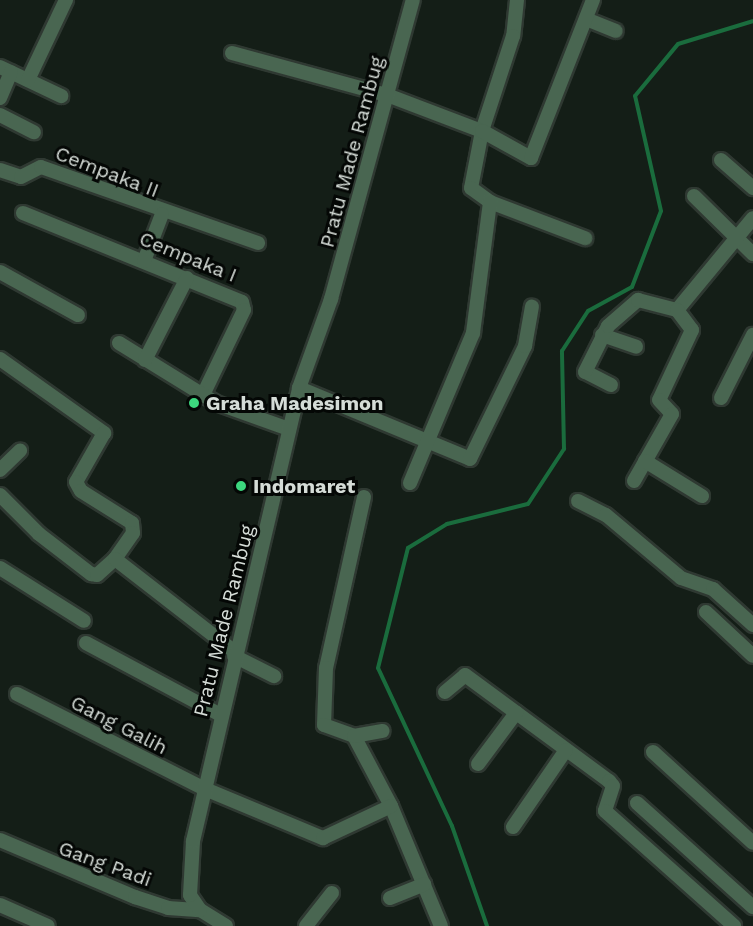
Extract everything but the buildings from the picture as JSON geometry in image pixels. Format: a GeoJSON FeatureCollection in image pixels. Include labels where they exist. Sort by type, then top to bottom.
{"type":"FeatureCollection","features":[{"type":"Feature","properties":{"kind":"street"},"geometry":{"type":"LineString","coordinates":[[28,80],[66,0]]}},
{"type":"Feature","properties":{"kind":"street","name":"Pratu Made Rambug"},"geometry":{"type":"LineString","coordinates":[[200,910],[187,879],[221,715],[299,388],[331,299],[412,0]]}},
{"type":"Feature","properties":{"kind":"street"},"geometry":{"type":"LineString","coordinates":[[517,0],[513,36],[482,131],[471,188],[490,202],[585,238]]}},
{"type":"Feature","properties":{"kind":"street"},"geometry":{"type":"LineString","coordinates":[[232,53],[387,95],[482,131],[531,158],[593,0]]}},
{"type":"Feature","properties":{"kind":"street"},"geometry":{"type":"LineString","coordinates":[[586,19],[616,31]]}},
{"type":"Feature","properties":{"kind":"street"},"geometry":{"type":"LineString","coordinates":[[0,98],[5,69],[61,96]]}},
{"type":"Feature","properties":{"kind":"street"},"geometry":{"type":"LineString","coordinates":[[0,115],[34,132]]}},
{"type":"Feature","properties":{"kind":"street"},"geometry":{"type":"LineString","coordinates":[[721,160],[753,188]]}},
{"type":"Feature","properties":{"kind":"street","name":"Cempaka II"},"geometry":{"type":"LineString","coordinates":[[0,170],[21,177],[38,167],[162,214],[258,243]]}},
{"type":"Feature","properties":{"kind":"street"},"geometry":{"type":"LineString","coordinates":[[694,196],[753,254]]}},
{"type":"Feature","properties":{"kind":"street"},"geometry":{"type":"LineString","coordinates":[[410,483],[431,439],[474,330],[490,202]]}},
{"type":"Feature","properties":{"kind":"street","name":"Cempaka I"},"geometry":{"type":"LineString","coordinates":[[23,213],[236,296],[244,310],[203,395]]}},
{"type":"Feature","properties":{"kind":"street"},"geometry":{"type":"LineString","coordinates":[[144,261],[162,214]]}},
{"type":"Feature","properties":{"kind":"street"},"geometry":{"type":"LineString","coordinates":[[677,310],[753,218]]}},
{"type":"Feature","properties":{"kind":"street"},"geometry":{"type":"LineString","coordinates":[[0,272],[78,315]]}},
{"type":"Feature","properties":{"kind":"street"},"geometry":{"type":"LineString","coordinates":[[145,360],[187,278]]}},
{"type":"Feature","properties":{"kind":"street"},"geometry":{"type":"LineString","coordinates":[[610,385],[585,372],[602,335],[636,301],[677,310],[691,334],[659,400],[672,414],[634,481]]}},
{"type":"Feature","properties":{"kind":"street"},"geometry":{"type":"LineString","coordinates":[[299,388],[431,439],[466,459],[474,456],[525,346],[532,307]]}},
{"type":"Feature","properties":{"kind":"street"},"geometry":{"type":"LineString","coordinates":[[602,335],[636,347]]}},
{"type":"Feature","properties":{"kind":"street"},"geometry":{"type":"LineString","coordinates":[[721,398],[753,335]]}},
{"type":"Feature","properties":{"kind":"street"},"geometry":{"type":"LineString","coordinates":[[119,343],[203,395],[289,429]]}},
{"type":"Feature","properties":{"kind":"street"},"geometry":{"type":"LineString","coordinates":[[0,358],[104,433],[76,482],[81,491],[132,523],[133,533],[115,559],[97,575],[91,574],[39,534],[0,495]]}},
{"type":"Feature","properties":{"kind":"street"},"geometry":{"type":"LineString","coordinates":[[0,470],[20,450]]}},
{"type":"Feature","properties":{"kind":"street"},"geometry":{"type":"LineString","coordinates":[[645,461],[702,496]]}},
{"type":"Feature","properties":{"kind":"street"},"geometry":{"type":"LineString","coordinates":[[364,497],[322,696],[325,728],[354,736],[383,731]]}},
{"type":"Feature","properties":{"kind":"street"},"geometry":{"type":"LineString","coordinates":[[579,501],[606,515],[681,578],[713,589],[753,625]]}},
{"type":"Feature","properties":{"kind":"street"},"geometry":{"type":"LineString","coordinates":[[115,559],[235,655],[274,676]]}},
{"type":"Feature","properties":{"kind":"street"},"geometry":{"type":"LineString","coordinates":[[0,568],[84,621]]}},
{"type":"Feature","properties":{"kind":"street"},"geometry":{"type":"LineString","coordinates":[[706,612],[753,656]]}},
{"type":"Feature","properties":{"kind":"street"},"geometry":{"type":"LineString","coordinates":[[86,643],[221,715]]}},
{"type":"Feature","properties":{"kind":"street"},"geometry":{"type":"LineString","coordinates":[[445,692],[465,675],[613,786],[605,811],[734,926]]}},
{"type":"Feature","properties":{"kind":"street","name":"Gang Galih"},"geometry":{"type":"LineString","coordinates":[[17,694],[205,789],[323,838],[391,806]]}},
{"type":"Feature","properties":{"kind":"street"},"geometry":{"type":"LineString","coordinates":[[477,764],[516,713]]}},
{"type":"Feature","properties":{"kind":"street"},"geometry":{"type":"LineString","coordinates":[[354,736],[391,806],[424,884],[438,925]]}},
{"type":"Feature","properties":{"kind":"street"},"geometry":{"type":"LineString","coordinates":[[513,826],[566,750]]}},
{"type":"Feature","properties":{"kind":"street"},"geometry":{"type":"LineString","coordinates":[[653,752],[753,843]]}},
{"type":"Feature","properties":{"kind":"street"},"geometry":{"type":"LineString","coordinates":[[637,803],[752,904]]}},
{"type":"Feature","properties":{"kind":"street","name":"Gang Padi"},"geometry":{"type":"LineString","coordinates":[[0,840],[135,897],[200,910]]}},
{"type":"Feature","properties":{"kind":"street"},"geometry":{"type":"LineString","coordinates":[[390,898],[424,884]]}},
{"type":"Feature","properties":{"kind":"street"},"geometry":{"type":"LineString","coordinates":[[306,926],[332,893]]}},
{"type":"Feature","properties":{"kind":"street"},"geometry":{"type":"LineString","coordinates":[[0,905],[48,926]]}},
{"type":"Feature","properties":{"kind":"street"},"geometry":{"type":"LineString","coordinates":[[200,910],[220,924]]}},
{"type":"Feature","properties":{"kind":"waterway"},"geometry":{"type":"LineString","coordinates":[[487,926],[452,826],[378,668],[408,548],[447,524],[528,504],[564,449],[562,351],[588,311],[632,287],[661,211],[635,96],[678,44],[753,21]]}},
{"type":"Feature","properties":{"kind":"place","name":"Graha Madesimon"},"geometry":{"type":"Point","coordinates":[194,403]}},
{"type":"Feature","properties":{"kind":"place","name":"Indomaret"},"geometry":{"type":"Point","coordinates":[241,486]}}]}
